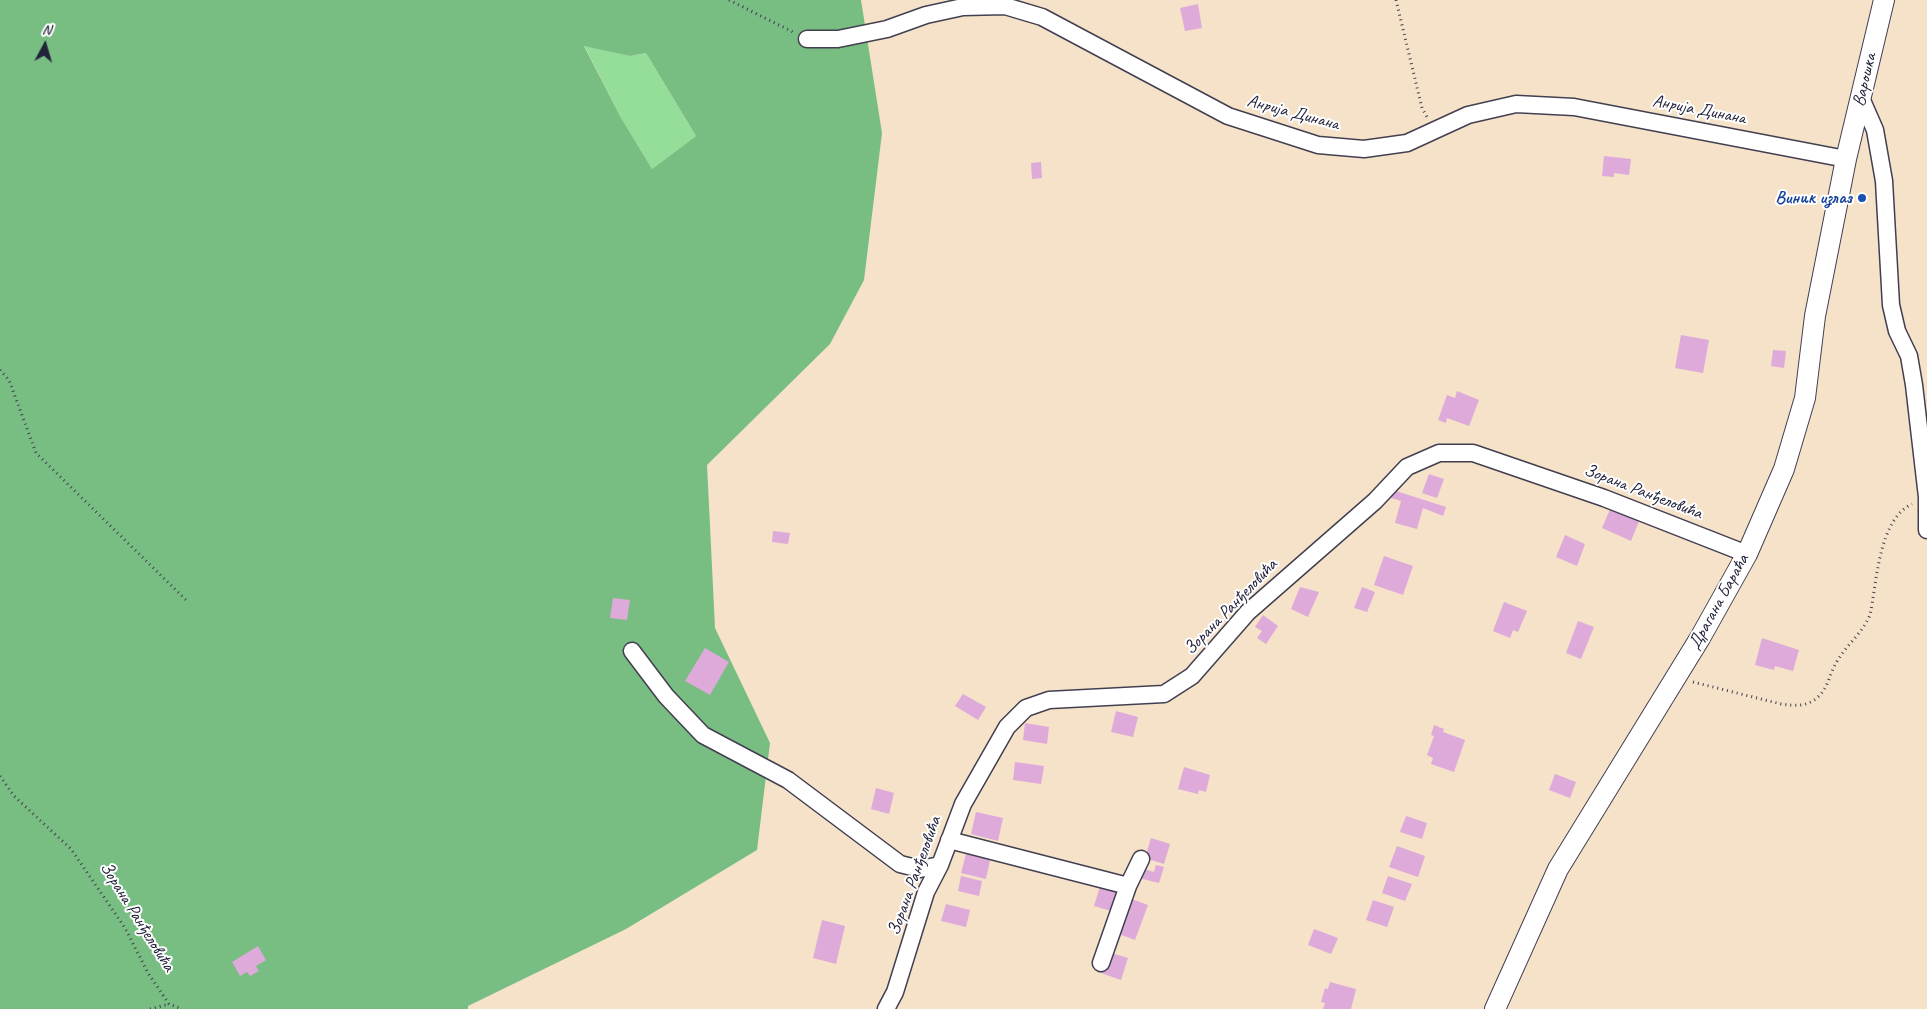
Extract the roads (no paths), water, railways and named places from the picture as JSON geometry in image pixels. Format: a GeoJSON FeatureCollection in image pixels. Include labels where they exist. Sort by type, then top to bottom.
{"type":"FeatureCollection","features":[{"type":"Feature","properties":{"kind":"street","name":"Варошка"},"geometry":{"type":"LineString","coordinates":[[1846,159],[1884,0]]}},
{"type":"Feature","properties":{"kind":"street","name":"Анрија Динана"},"geometry":{"type":"LineString","coordinates":[[807,39],[838,39],[888,29],[926,15],[963,6],[1005,6],[1042,17],[1228,116],[1318,145],[1364,149],[1407,143],[1468,115],[1516,104],[1574,107],[1846,159]]}},
{"type":"Feature","properties":{"kind":"street"},"geometry":{"type":"LineString","coordinates":[[1861,98],[1875,130],[1884,181],[1891,305],[1898,330],[1909,356],[1927,497],[1927,530]]}},
{"type":"Feature","properties":{"kind":"street","name":"Драгана Бараћа"},"geometry":{"type":"LineString","coordinates":[[1495,1009],[1558,869],[1676,678],[1747,554],[1784,469],[1802,407],[1814,316],[1846,159]]}},
{"type":"Feature","properties":{"kind":"street","name":"Зорана Ранђеловића"},"geometry":{"type":"LineString","coordinates":[[886,1009],[895,992],[926,892],[940,865],[963,804],[1007,727],[1026,708],[1049,700],[1164,694],[1192,676],[1248,612],[1375,501],[1407,467],[1439,453],[1473,453],[1604,498],[1747,554]]}},
{"type":"Feature","properties":{"kind":"street"},"geometry":{"type":"LineString","coordinates":[[632,651],[666,696],[703,735],[788,780],[900,864],[920,869],[940,865]]}},
{"type":"Feature","properties":{"kind":"street"},"geometry":{"type":"LineString","coordinates":[[949,840],[1128,886]]}},
{"type":"Feature","properties":{"kind":"street"},"geometry":{"type":"LineString","coordinates":[[1102,963],[1128,886],[1141,859]]}},
{"type":"Feature","properties":{"kind":"place","name":"Виник излаз"},"geometry":{"type":"Point","coordinates":[1862,198]}}]}
